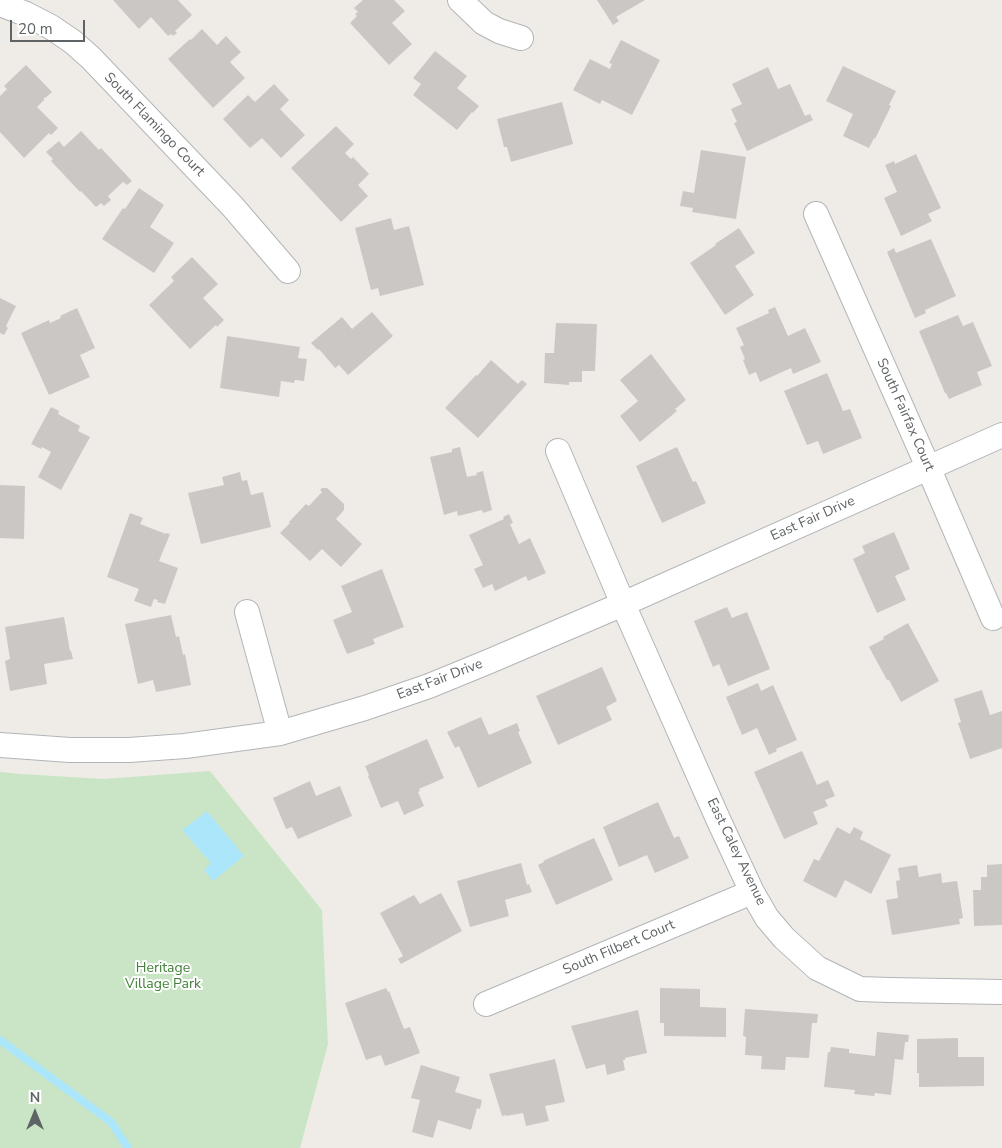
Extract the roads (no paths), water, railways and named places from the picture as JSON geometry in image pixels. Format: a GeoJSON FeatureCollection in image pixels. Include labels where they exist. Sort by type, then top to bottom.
{"type":"FeatureCollection","features":[{"type":"Feature","properties":{"kind":"street"},"geometry":{"type":"LineString","coordinates":[[460,0],[484,23],[500,32],[521,38]]}},
{"type":"Feature","properties":{"kind":"street","name":"South Flamingo Court"},"geometry":{"type":"LineString","coordinates":[[0,4],[26,14],[51,27],[73,42],[91,58],[233,207],[288,271]]}},
{"type":"Feature","properties":{"kind":"street","name":"South Fairfax Court"},"geometry":{"type":"LineString","coordinates":[[816,214],[993,618]]}},
{"type":"Feature","properties":{"kind":"street","name":"East Fair Drive"},"geometry":{"type":"LineString","coordinates":[[0,745],[70,750],[129,750],[185,746],[280,733],[365,708],[429,686],[623,604],[1002,435]]}},
{"type":"Feature","properties":{"kind":"street"},"geometry":{"type":"LineString","coordinates":[[558,451],[623,604]]}},
{"type":"Feature","properties":{"kind":"street","name":"East Caley Avenue"},"geometry":{"type":"LineString","coordinates":[[623,604],[752,892],[767,918],[784,938],[817,968],[860,988],[1002,992]]}},
{"type":"Feature","properties":{"kind":"street"},"geometry":{"type":"LineString","coordinates":[[247,612],[280,733]]}},
{"type":"Feature","properties":{"kind":"street","name":"South Filbert Court"},"geometry":{"type":"LineString","coordinates":[[486,1004],[752,892]]}},
{"type":"Feature","properties":{"kind":"water"},"geometry":{"type":"Polygon","coordinates":[[[207,811],[244,856],[213,881],[204,870],[211,863],[182,830],[207,811]]]}},
{"type":"Feature","properties":{"kind":"waterway"},"geometry":{"type":"LineString","coordinates":[[0,1040],[111,1122],[128,1148]]}},
{"type":"Feature","properties":{"kind":"park label","name":"Heritage Village Park"},"geometry":{"type":"Point","coordinates":[163,978]}}]}
